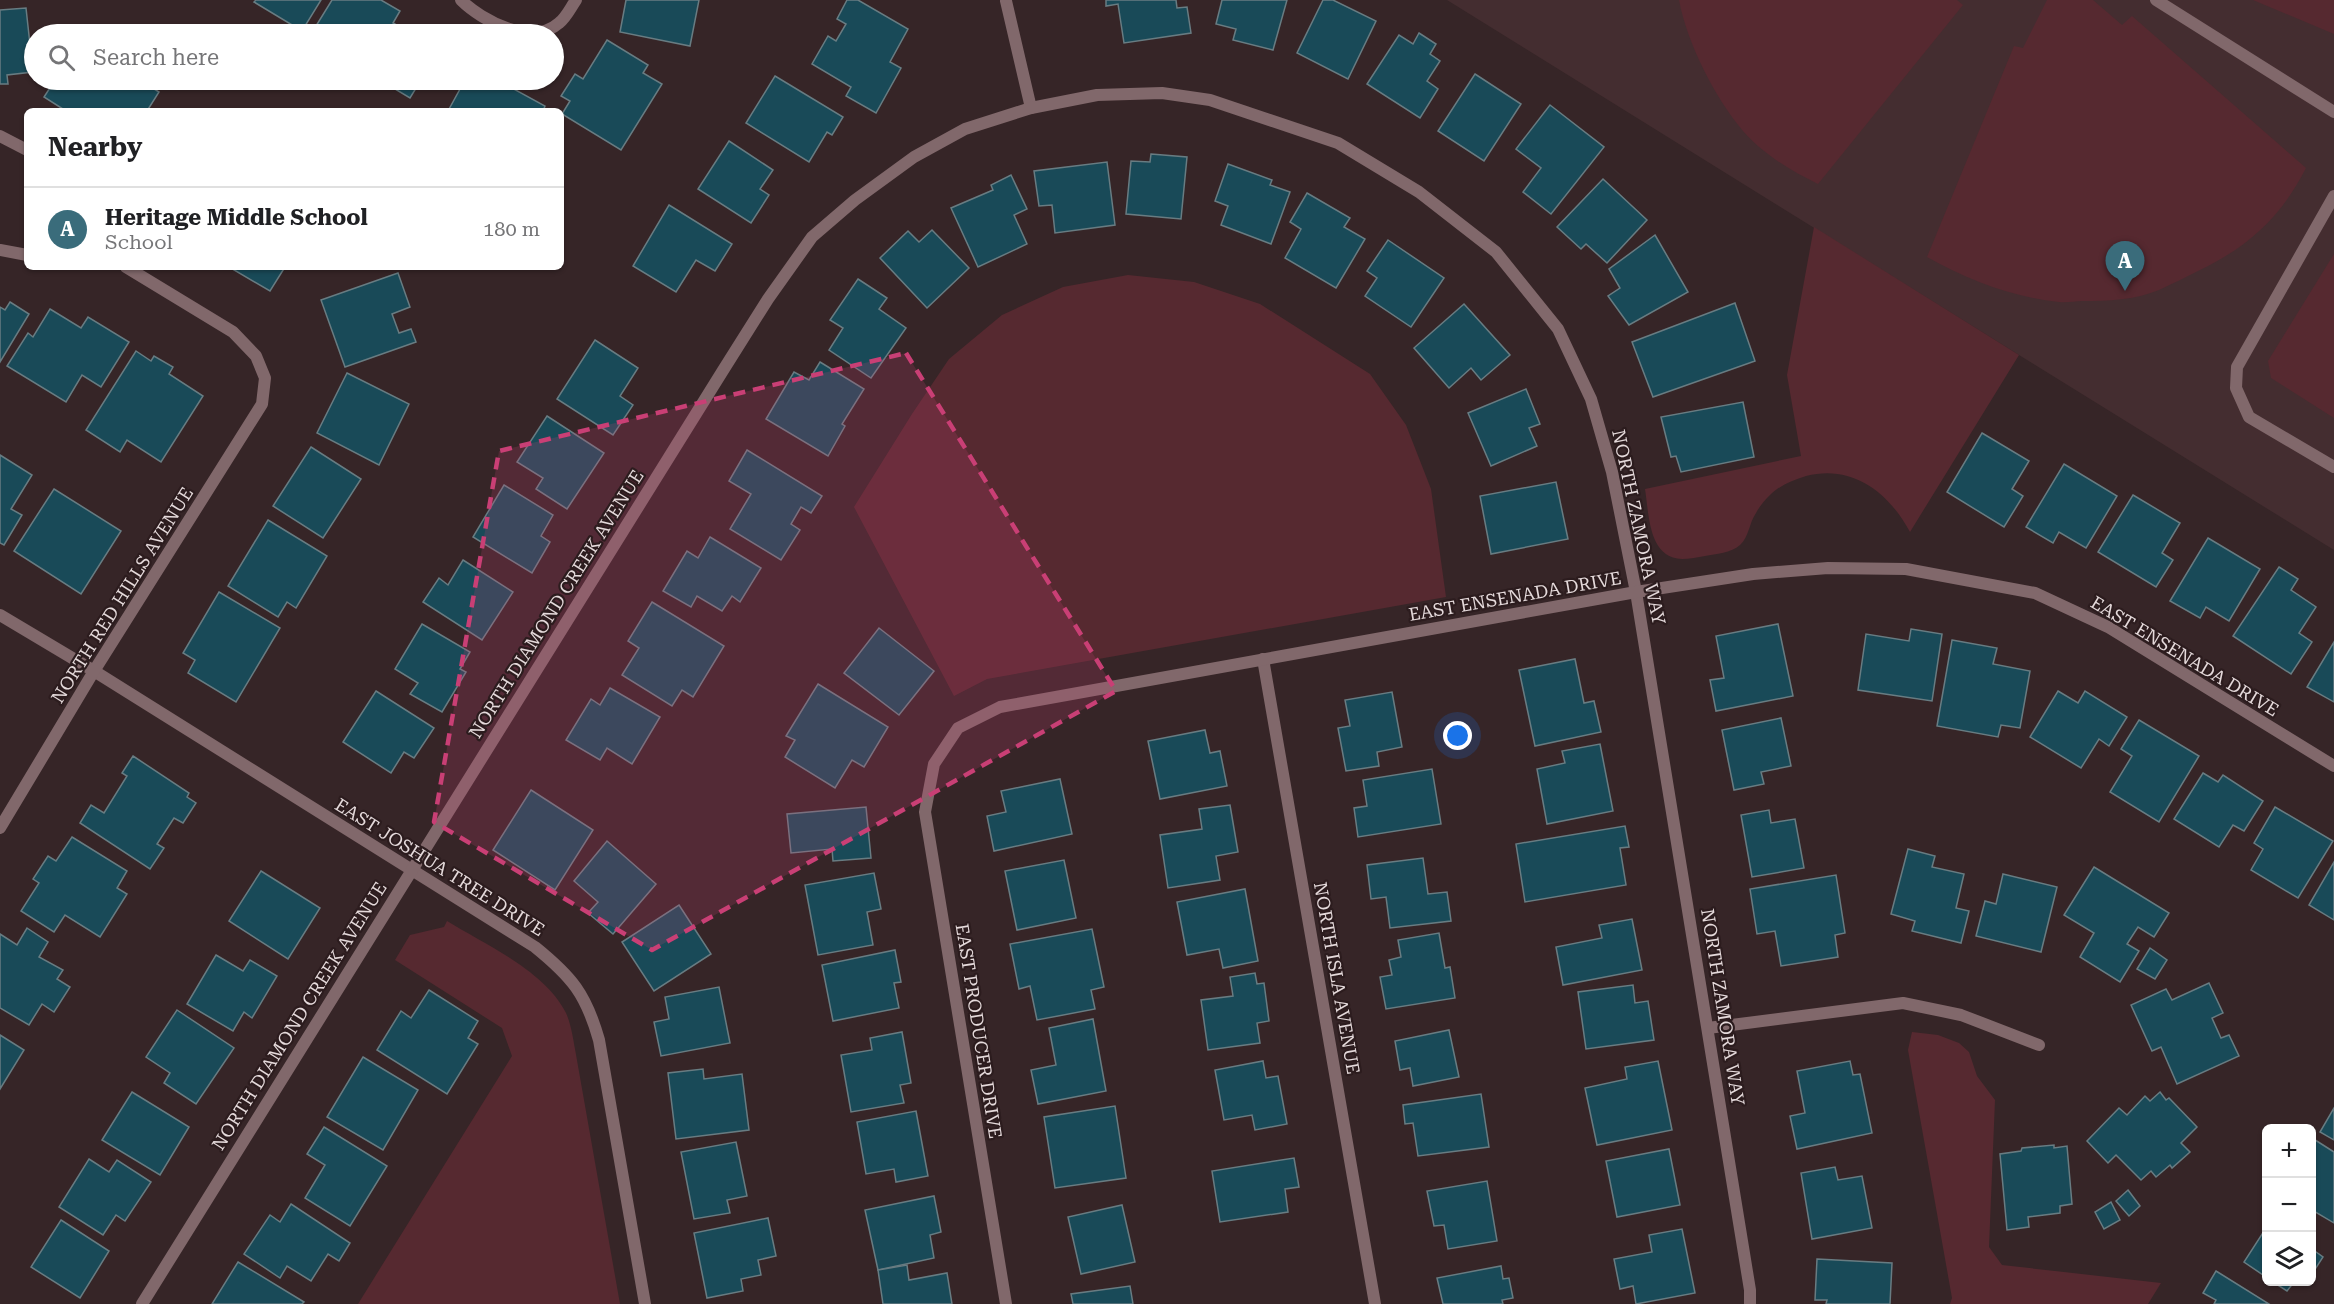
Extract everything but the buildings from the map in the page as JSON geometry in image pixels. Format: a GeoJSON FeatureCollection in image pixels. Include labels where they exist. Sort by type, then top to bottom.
{"type":"FeatureCollection","features":[{"type":"Feature","properties":{"kind":"street"},"geometry":{"type":"LineString","coordinates":[[461,0],[498,24]]}},
{"type":"Feature","properties":{"kind":"street"},"geometry":{"type":"LineString","coordinates":[[559,24],[576,0]]}},
{"type":"Feature","properties":{"kind":"street"},"geometry":{"type":"LineString","coordinates":[[2156,0],[2334,112]]}},
{"type":"Feature","properties":{"kind":"street"},"geometry":{"type":"LineString","coordinates":[[1006,1],[1031,108]]}},
{"type":"Feature","properties":{"kind":"street","name":"NORTH ZAMORA WAY"},"geometry":{"type":"LineString","coordinates":[[1031,108],[1097,95],[1162,93],[1210,100],[1338,143],[1419,192],[1496,252],[1558,329],[1591,399],[1612,472],[1636,592],[1750,1290],[1749,1304]]}},
{"type":"Feature","properties":{"kind":"street","name":"NORTH DIAMOND CREEK AVENUE"},"geometry":{"type":"LineString","coordinates":[[142,1304],[768,299],[812,237],[855,200],[914,157],[965,129],[1031,108]]}},
{"type":"Feature","properties":{"kind":"street"},"geometry":{"type":"LineString","coordinates":[[0,136],[24,148]]}},
{"type":"Feature","properties":{"kind":"street"},"geometry":{"type":"LineString","coordinates":[[2334,196],[2237,367],[2236,388],[2249,417],[2334,467]]}},
{"type":"Feature","properties":{"kind":"street"},"geometry":{"type":"LineString","coordinates":[[0,250],[24,254]]}},
{"type":"Feature","properties":{"kind":"street","name":"NORTH RED HILLS AVENUE"},"geometry":{"type":"LineString","coordinates":[[0,828],[94,671],[262,404],[265,378],[256,356],[233,332],[131,270]]}},
{"type":"Feature","properties":{"kind":"street","name":"EAST ENSENADA DRIVE"},"geometry":{"type":"LineString","coordinates":[[934,764],[958,728],[1000,707],[1636,592],[1753,574],[1828,568],[1906,569],[2035,593],[2108,627],[2334,766]]}},
{"type":"Feature","properties":{"kind":"street","name":"EAST JOSHUA TREE DRIVE"},"geometry":{"type":"LineString","coordinates":[[0,615],[94,671],[535,947],[558,965],[579,989],[591,1013],[599,1040],[645,1304]]}},
{"type":"Feature","properties":{"kind":"street","name":"NORTH ISLA AVENUE"},"geometry":{"type":"LineString","coordinates":[[1263,658],[1375,1304]]}},
{"type":"Feature","properties":{"kind":"street","name":"EAST PRODUCER DRIVE"},"geometry":{"type":"LineString","coordinates":[[934,764],[925,812],[1006,1304]]}},
{"type":"Feature","properties":{"kind":"street"},"geometry":{"type":"LineString","coordinates":[[1708,1028],[1903,1003],[1961,1015],[2040,1045]]}},
{"type":"Feature","properties":{"kind":"highlighted area"},"geometry":{"type":"Polygon","coordinates":[[[906,353],[1116,691],[652,950],[434,822],[499,451],[906,353]]]}},
{"type":"Feature","properties":{"kind":"shaded area"},"geometry":{"type":"Polygon","coordinates":[[[1447,0],[2334,0],[2334,550],[2019,355],[1447,0]]]}},
{"type":"Feature","properties":{"kind":"shaded area"},"geometry":{"type":"Polygon","coordinates":[[[1679,0],[1957,0],[1963,5],[1818,184],[1768,154],[1743,131],[1733,118],[1722,103],[1695,52],[1679,0]]]}},
{"type":"Feature","properties":{"kind":"shaded area"},"geometry":{"type":"Polygon","coordinates":[[[2047,0],[2093,0],[2122,25],[2132,16],[2306,168],[2286,201],[2262,228],[2218,261],[2159,290],[2131,298],[2111,300],[2062,302],[2041,300],[2007,292],[1975,280],[1927,257],[2014,46],[2023,48],[2047,0]]]}},
{"type":"Feature","properties":{"kind":"shaded area"},"geometry":{"type":"Polygon","coordinates":[[[2253,0],[2334,0],[2334,34],[2253,0]]]}},
{"type":"Feature","properties":{"kind":"shaded area"},"geometry":{"type":"Polygon","coordinates":[[[1814,227],[2019,355],[1910,532],[1892,505],[1868,485],[1839,474],[1823,473],[1796,479],[1774,491],[1759,508],[1745,538],[1736,548],[1723,553],[1691,558],[1671,557],[1662,551],[1652,533],[1645,489],[1801,456],[1787,375],[1814,227]]]}},
{"type":"Feature","properties":{"kind":"shaded area"},"geometry":{"type":"Polygon","coordinates":[[[2334,254],[2334,418],[2271,378],[2268,361],[2334,254]]]}},
{"type":"Feature","properties":{"kind":"shaded area"},"geometry":{"type":"Polygon","coordinates":[[[1128,275],[1194,282],[1260,304],[1370,374],[1406,425],[1431,489],[1446,597],[987,679],[954,696],[854,507],[949,359],[1002,315],[1063,287],[1128,275]]]}},
{"type":"Feature","properties":{"kind":"shaded area"},"geometry":{"type":"Polygon","coordinates":[[[447,921],[529,972],[544,984],[566,1013],[571,1026],[620,1304],[358,1304],[512,1056],[502,1028],[395,960],[410,935],[444,927],[447,921]]]}},
{"type":"Feature","properties":{"kind":"shaded area"},"geometry":{"type":"Polygon","coordinates":[[[1912,1032],[1938,1035],[1959,1043],[1969,1052],[1977,1076],[1995,1100],[1989,1247],[2002,1265],[2161,1283],[2148,1304],[1950,1304],[1952,1298],[1908,1050],[1912,1032]]]}},
{"type":"Feature","properties":{"kind":"place","name":"Heritage Middle School"},"geometry":{"type":"Point","coordinates":[2125,291]}}]}
